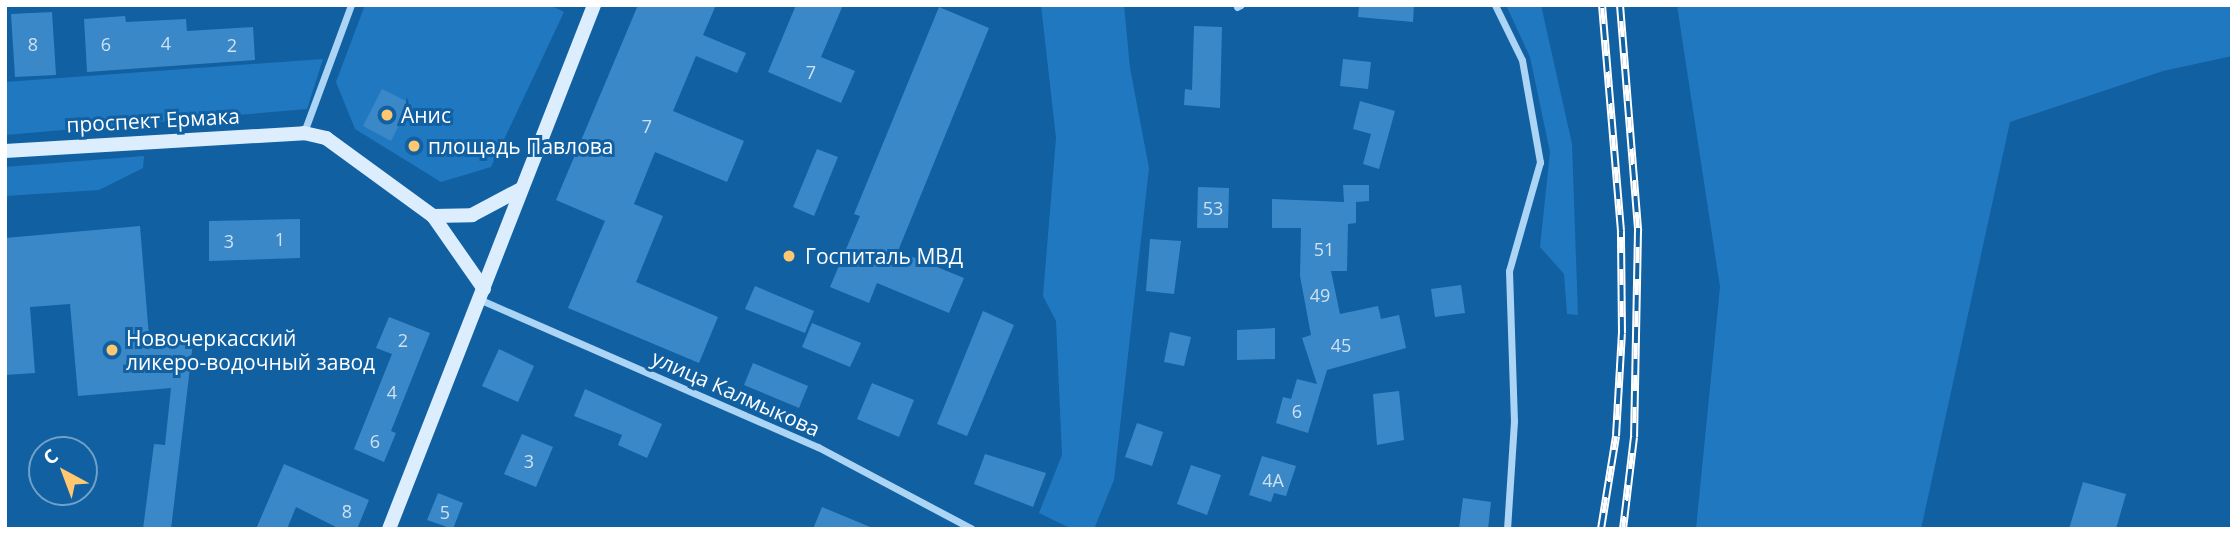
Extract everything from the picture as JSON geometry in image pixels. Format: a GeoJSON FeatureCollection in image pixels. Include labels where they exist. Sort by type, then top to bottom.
{"type":"FeatureCollection","features":[{"type":"Feature","properties":{"kind":"street"},"geometry":{"type":"LineString","coordinates":[[352,5],[304,133],[343,148],[433,216],[482,295]]}},
{"type":"Feature","properties":{"kind":"street"},"geometry":{"type":"LineString","coordinates":[[389,529],[482,295],[519,189],[594,5]]}},
{"type":"Feature","properties":{"kind":"street"},"geometry":{"type":"LineString","coordinates":[[1495,5],[1522,60],[1541,162],[1509,271],[1514,421],[1507,529]]}},
{"type":"Feature","properties":{"kind":"street","name":"проспект Ермака"},"geometry":{"type":"LineString","coordinates":[[5,151],[304,133]]}},
{"type":"Feature","properties":{"kind":"street"},"geometry":{"type":"LineString","coordinates":[[433,216],[472,215],[519,189]]}},
{"type":"Feature","properties":{"kind":"street","name":"улица Калмыкова"},"geometry":{"type":"LineString","coordinates":[[482,295],[818,447],[972,529]]}},
{"type":"Feature","properties":{"kind":"shaded area"},"geometry":{"type":"Polygon","coordinates":[[[365,5],[550,5],[564,12],[491,167],[441,182],[355,129],[336,82],[365,5]]]}},
{"type":"Feature","properties":{"kind":"shaded area"},"geometry":{"type":"Polygon","coordinates":[[[1041,5],[1124,5],[1130,68],[1149,168],[1114,480],[1094,529],[1072,529],[1039,513],[1062,455],[1056,321],[1043,296],[1056,138],[1041,5]]]}},
{"type":"Feature","properties":{"kind":"shaded area"},"geometry":{"type":"Polygon","coordinates":[[[1506,5],[1541,5],[1572,144],[1578,315],[1567,314],[1564,274],[1540,247],[1550,152],[1530,57],[1506,5]]]}},
{"type":"Feature","properties":{"kind":"shaded area"},"geometry":{"type":"Polygon","coordinates":[[[1677,5],[2232,5],[2232,56],[2163,71],[2010,122],[1921,529],[1696,529],[1720,287],[1677,5]]]}},
{"type":"Feature","properties":{"kind":"shaded area"},"geometry":{"type":"Polygon","coordinates":[[[323,59],[307,109],[5,135],[5,82],[323,59]]]}},
{"type":"Feature","properties":{"kind":"shaded area"},"geometry":{"type":"Polygon","coordinates":[[[144,156],[143,168],[99,190],[5,196],[5,167],[144,156]]]}},
{"type":"Feature","properties":{"kind":"building"},"geometry":{"type":"Polygon","coordinates":[[[638,5],[716,5],[703,35],[746,53],[737,73],[696,56],[673,111],[744,141],[727,182],[655,152],[634,204],[663,216],[636,282],[718,317],[699,363],[568,308],[605,221],[556,200],[638,5]]]}},
{"type":"Feature","properties":{"kind":"building"},"geometry":{"type":"Polygon","coordinates":[[[796,5],[843,5],[821,57],[855,71],[841,103],[768,72],[796,5]]]}},
{"type":"Feature","properties":{"kind":"building"},"geometry":{"type":"Polygon","coordinates":[[[1359,5],[1414,5],[1413,22],[1358,17],[1359,5]]]}},
{"type":"Feature","properties":{"kind":"building"},"geometry":{"type":"Polygon","coordinates":[[[939,7],[989,28],[898,251],[964,278],[949,313],[877,283],[869,303],[830,287],[860,216],[854,214],[939,7]]]}},
{"type":"Feature","properties":{"kind":"building"},"geometry":{"type":"Polygon","coordinates":[[[52,12],[56,75],[15,77],[11,14],[52,12]]]}},
{"type":"Feature","properties":{"kind":"building"},"geometry":{"type":"Polygon","coordinates":[[[125,16],[126,22],[186,19],[187,31],[253,27],[255,60],[87,72],[84,19],[125,16]]]}},
{"type":"Feature","properties":{"kind":"building"},"geometry":{"type":"Polygon","coordinates":[[[1194,26],[1222,27],[1220,108],[1184,105],[1185,89],[1192,90],[1194,26]]]}},
{"type":"Feature","properties":{"kind":"building"},"geometry":{"type":"Polygon","coordinates":[[[1343,59],[1371,62],[1368,89],[1340,86],[1343,59]]]}},
{"type":"Feature","properties":{"kind":"building","name":"Анис"},"geometry":{"type":"Polygon","coordinates":[[[382,89],[410,103],[391,141],[363,126],[382,89]]]}},
{"type":"Feature","properties":{"kind":"building"},"geometry":{"type":"Polygon","coordinates":[[[1360,101],[1395,111],[1379,169],[1363,164],[1371,134],[1353,129],[1360,101]]]}},
{"type":"Feature","properties":{"kind":"building"},"geometry":{"type":"Polygon","coordinates":[[[817,149],[838,157],[814,216],[793,207],[817,149]]]}},
{"type":"Feature","properties":{"kind":"building"},"geometry":{"type":"Polygon","coordinates":[[[1343,185],[1369,185],[1369,201],[1356,202],[1356,223],[1348,224],[1347,271],[1331,271],[1340,314],[1378,306],[1381,319],[1399,315],[1406,348],[1327,370],[1308,433],[1276,423],[1283,397],[1291,399],[1297,379],[1317,384],[1302,338],[1311,335],[1300,276],[1301,228],[1272,228],[1272,199],[1344,202],[1343,185]]]}},
{"type":"Feature","properties":{"kind":"building"},"geometry":{"type":"Polygon","coordinates":[[[1198,187],[1229,188],[1228,228],[1197,228],[1198,187]]]}},
{"type":"Feature","properties":{"kind":"building"},"geometry":{"type":"Polygon","coordinates":[[[300,219],[300,258],[209,261],[209,221],[300,219]]]}},
{"type":"Feature","properties":{"kind":"building","name":"Новочеркасский ликеро-водочный завод"},"geometry":{"type":"Polygon","coordinates":[[[140,226],[149,337],[193,342],[171,529],[143,529],[154,444],[165,445],[171,388],[78,396],[70,304],[30,307],[35,373],[5,375],[5,238],[140,226]]]}},
{"type":"Feature","properties":{"kind":"building"},"geometry":{"type":"Polygon","coordinates":[[[1150,239],[1181,241],[1174,294],[1146,291],[1150,239]]]}},
{"type":"Feature","properties":{"kind":"building"},"geometry":{"type":"Polygon","coordinates":[[[1461,285],[1465,313],[1435,317],[1431,289],[1461,285]]]}},
{"type":"Feature","properties":{"kind":"building"},"geometry":{"type":"Polygon","coordinates":[[[755,286],[814,311],[805,333],[745,309],[755,286]]]}},
{"type":"Feature","properties":{"kind":"building"},"geometry":{"type":"Polygon","coordinates":[[[983,311],[1014,325],[967,436],[937,424],[983,311]]]}},
{"type":"Feature","properties":{"kind":"building"},"geometry":{"type":"Polygon","coordinates":[[[389,317],[430,333],[391,431],[396,433],[384,462],[354,449],[392,354],[376,348],[389,317]]]}},
{"type":"Feature","properties":{"kind":"building"},"geometry":{"type":"Polygon","coordinates":[[[812,323],[861,343],[850,367],[802,347],[812,323]]]}},
{"type":"Feature","properties":{"kind":"building"},"geometry":{"type":"Polygon","coordinates":[[[1275,328],[1275,359],[1237,360],[1237,330],[1275,328]]]}},
{"type":"Feature","properties":{"kind":"building"},"geometry":{"type":"Polygon","coordinates":[[[1170,332],[1191,337],[1184,366],[1164,362],[1170,332]]]}},
{"type":"Feature","properties":{"kind":"building"},"geometry":{"type":"Polygon","coordinates":[[[499,349],[534,366],[518,402],[482,386],[499,349]]]}},
{"type":"Feature","properties":{"kind":"building"},"geometry":{"type":"Polygon","coordinates":[[[753,363],[808,386],[799,408],[744,385],[753,363]]]}},
{"type":"Feature","properties":{"kind":"building"},"geometry":{"type":"Polygon","coordinates":[[[872,383],[914,400],[899,437],[857,419],[872,383]]]}},
{"type":"Feature","properties":{"kind":"building"},"geometry":{"type":"Polygon","coordinates":[[[585,389],[662,424],[647,458],[618,445],[622,435],[574,416],[585,389]]]}},
{"type":"Feature","properties":{"kind":"building"},"geometry":{"type":"Polygon","coordinates":[[[1399,391],[1404,440],[1377,445],[1373,394],[1399,391]]]}},
{"type":"Feature","properties":{"kind":"building"},"geometry":{"type":"Polygon","coordinates":[[[1137,423],[1163,432],[1152,466],[1125,457],[1137,423]]]}},
{"type":"Feature","properties":{"kind":"building"},"geometry":{"type":"Polygon","coordinates":[[[522,434],[553,447],[536,487],[504,474],[522,434]]]}},
{"type":"Feature","properties":{"kind":"building"},"geometry":{"type":"Polygon","coordinates":[[[985,454],[1046,473],[1033,507],[974,484],[985,454]]]}},
{"type":"Feature","properties":{"kind":"building"},"geometry":{"type":"Polygon","coordinates":[[[1262,456],[1296,466],[1286,496],[1274,493],[1271,502],[1249,495],[1262,456]]]}},
{"type":"Feature","properties":{"kind":"building"},"geometry":{"type":"Polygon","coordinates":[[[284,464],[369,500],[357,529],[340,529],[296,507],[287,529],[256,529],[284,464]]]}},
{"type":"Feature","properties":{"kind":"building"},"geometry":{"type":"Polygon","coordinates":[[[1191,465],[1221,475],[1207,515],[1177,504],[1191,465]]]}},
{"type":"Feature","properties":{"kind":"building"},"geometry":{"type":"Polygon","coordinates":[[[2083,482],[2126,494],[2116,529],[2069,529],[2083,482]]]}},
{"type":"Feature","properties":{"kind":"building"},"geometry":{"type":"Polygon","coordinates":[[[438,493],[463,503],[453,529],[427,520],[438,493]]]}},
{"type":"Feature","properties":{"kind":"building"},"geometry":{"type":"Polygon","coordinates":[[[1463,498],[1491,502],[1488,529],[1459,529],[1463,498]]]}},
{"type":"Feature","properties":{"kind":"building"},"geometry":{"type":"Polygon","coordinates":[[[822,507],[875,529],[813,529],[822,507]]]}},
{"type":"Feature","properties":{"kind":"railway"},"geometry":{"type":"LineString","coordinates":[[1601,529],[1616,436],[1622,333],[1621,231],[1602,5]]}},
{"type":"Feature","properties":{"kind":"railway"},"geometry":{"type":"LineString","coordinates":[[1620,5],[1638,231],[1634,437],[1623,529]]}},
{"type":"Feature","properties":{"kind":"place","name":"Анис"},"geometry":{"type":"Point","coordinates":[387,115]}},
{"type":"Feature","properties":{"kind":"place","name":"площадь Павлова"},"geometry":{"type":"Point","coordinates":[414,146]}},
{"type":"Feature","properties":{"kind":"place","name":"Госпиталь МВД"},"geometry":{"type":"Point","coordinates":[789,256]}},
{"type":"Feature","properties":{"kind":"place","name":"Новочеркасский ликеро-водочный завод"},"geometry":{"type":"Point","coordinates":[112,350]}}]}
